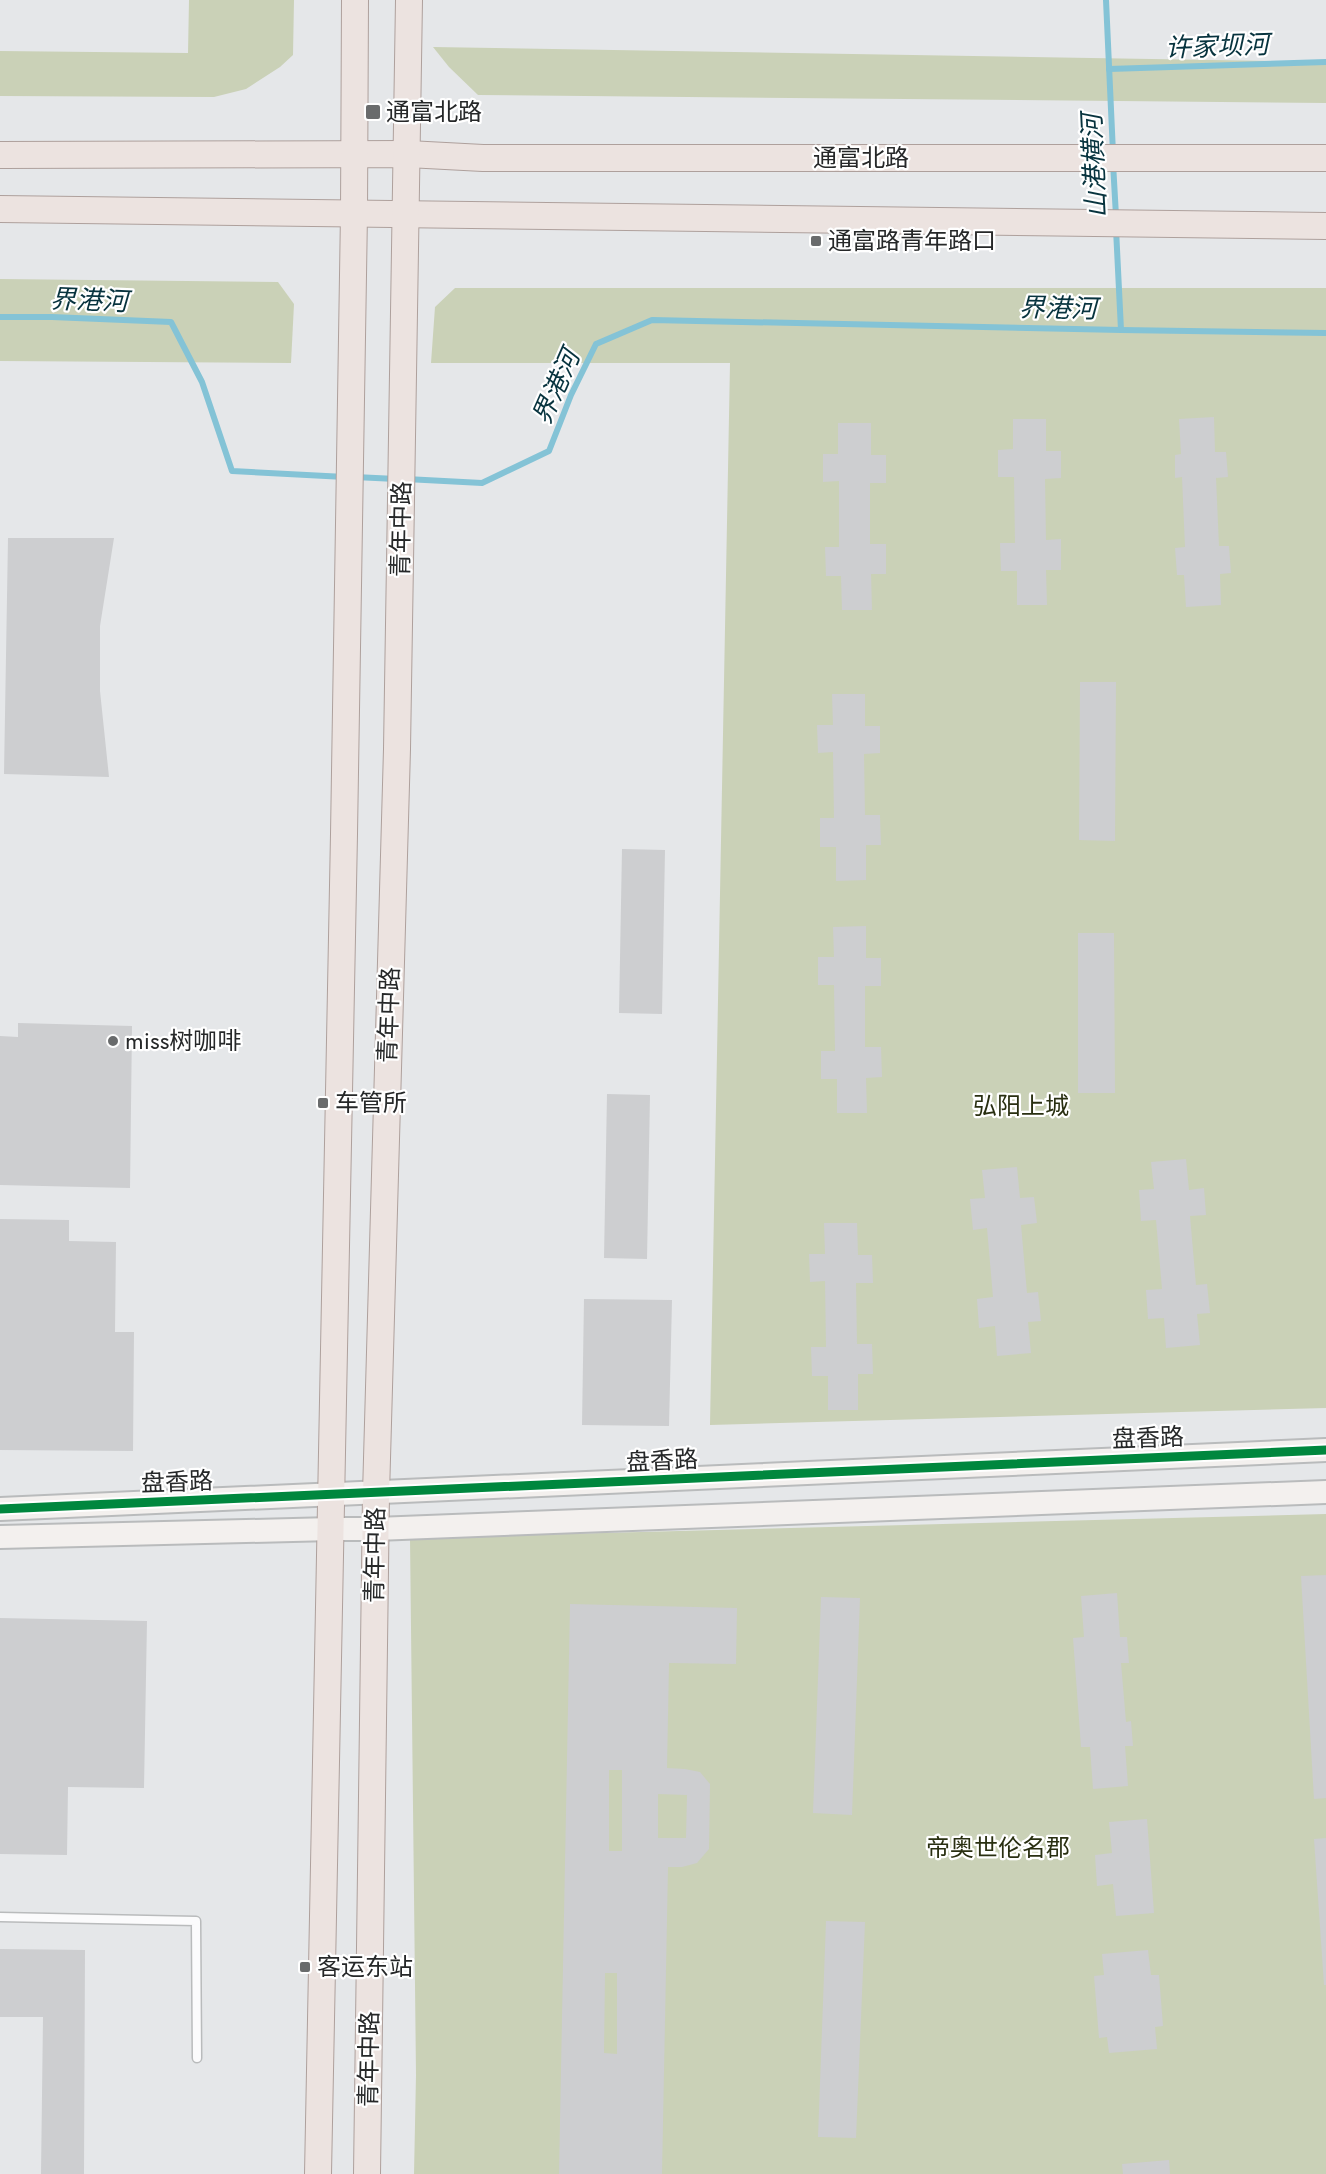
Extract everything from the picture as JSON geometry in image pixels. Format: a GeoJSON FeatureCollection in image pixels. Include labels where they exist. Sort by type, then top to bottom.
{"type":"FeatureCollection","features":[{"type":"Feature","properties":{"kind":"main road","name":"青年中路"},"geometry":{"type":"LineString","coordinates":[[318,2174],[333,1494],[354,213],[355,0]]}},
{"type":"Feature","properties":{"kind":"main road","name":"青年中路"},"geometry":{"type":"LineString","coordinates":[[367,2174],[376,1494],[397,737],[409,0]]}},
{"type":"Feature","properties":{"kind":"main road","name":"通富北路"},"geometry":{"type":"LineString","coordinates":[[0,155],[408,154],[483,158],[1326,158]]}},
{"type":"Feature","properties":{"kind":"main road"},"geometry":{"type":"LineString","coordinates":[[0,209],[1326,226]]}},
{"type":"Feature","properties":{"kind":"street","name":"盘香路"},"geometry":{"type":"LineString","coordinates":[[0,1509],[1326,1450]]}},
{"type":"Feature","properties":{"kind":"street","name":"盘香路"},"geometry":{"type":"LineString","coordinates":[[0,1537],[376,1529],[1326,1491]]}},
{"type":"Feature","properties":{"kind":"lane"},"geometry":{"type":"LineString","coordinates":[[0,1917],[196,1921],[197,2058]]}},
{"type":"Feature","properties":{"kind":"green space"},"geometry":{"type":"Polygon","coordinates":[[[189,0],[294,0],[293,55],[280,67],[246,89],[214,97],[0,96],[0,51],[188,53],[189,0]]]}},
{"type":"Feature","properties":{"kind":"green space"},"geometry":{"type":"Polygon","coordinates":[[[433,47],[1326,62],[1326,103],[478,95],[449,67],[433,47]]]}},
{"type":"Feature","properties":{"kind":"green space"},"geometry":{"type":"Polygon","coordinates":[[[0,279],[278,282],[294,304],[291,363],[0,361],[0,279]]]}},
{"type":"Feature","properties":{"kind":"green space","name":"弘阳上城"},"geometry":{"type":"Polygon","coordinates":[[[455,288],[1326,288],[1326,1408],[710,1425],[730,363],[431,363],[435,307],[455,288]]]}},
{"type":"Feature","properties":{"kind":"green space","name":"帝奥世伦名郡"},"geometry":{"type":"Polygon","coordinates":[[[1326,1514],[1326,2174],[414,2174],[416,2075],[410,1538],[1326,1514]]]}},
{"type":"Feature","properties":{"kind":"building"},"geometry":{"type":"Polygon","coordinates":[[[1214,417],[1215,452],[1226,452],[1228,477],[1216,478],[1219,546],[1229,546],[1231,573],[1220,574],[1221,605],[1186,607],[1184,575],[1177,575],[1175,548],[1185,547],[1182,477],[1175,478],[1175,455],[1181,454],[1179,419],[1214,417]]]}},
{"type":"Feature","properties":{"kind":"building"},"geometry":{"type":"Polygon","coordinates":[[[1013,419],[1046,419],[1046,451],[1061,451],[1061,478],[1045,479],[1046,540],[1061,539],[1061,570],[1046,570],[1047,605],[1017,605],[1017,571],[1001,571],[1000,543],[1015,543],[1014,477],[998,477],[998,450],[1013,449],[1013,419]]]}},
{"type":"Feature","properties":{"kind":"building"},"geometry":{"type":"Polygon","coordinates":[[[838,423],[871,423],[871,455],[886,455],[886,483],[870,483],[870,544],[886,544],[886,574],[871,574],[872,610],[842,610],[841,576],[826,576],[825,547],[839,547],[839,481],[823,482],[823,454],[838,454],[838,423]]]}},
{"type":"Feature","properties":{"kind":"building"},"geometry":{"type":"Polygon","coordinates":[[[8,538],[114,538],[100,626],[100,691],[109,777],[4,774],[8,538]]]}},
{"type":"Feature","properties":{"kind":"building"},"geometry":{"type":"Polygon","coordinates":[[[1080,682],[1116,682],[1115,841],[1079,840],[1080,682]]]}},
{"type":"Feature","properties":{"kind":"building"},"geometry":{"type":"Polygon","coordinates":[[[832,694],[865,694],[865,726],[880,726],[880,753],[864,754],[865,815],[880,815],[881,845],[866,845],[866,880],[836,881],[836,847],[820,847],[820,818],[834,818],[833,752],[818,753],[817,725],[833,725],[832,694]]]}},
{"type":"Feature","properties":{"kind":"building"},"geometry":{"type":"Polygon","coordinates":[[[622,849],[665,850],[662,1014],[619,1013],[622,849]]]}},
{"type":"Feature","properties":{"kind":"building"},"geometry":{"type":"Polygon","coordinates":[[[866,926],[866,958],[881,958],[881,986],[865,986],[865,1047],[881,1047],[882,1077],[866,1078],[867,1113],[837,1113],[837,1079],[821,1079],[821,1051],[835,1051],[834,985],[818,985],[818,957],[834,957],[833,927],[866,926]]]}},
{"type":"Feature","properties":{"kind":"building"},"geometry":{"type":"Polygon","coordinates":[[[1078,933],[1114,933],[1115,1093],[1078,1093],[1078,933]]]}},
{"type":"Feature","properties":{"kind":"building"},"geometry":{"type":"Polygon","coordinates":[[[18,1023],[132,1026],[130,1188],[0,1185],[0,1036],[18,1037],[18,1023]]]}},
{"type":"Feature","properties":{"kind":"building"},"geometry":{"type":"Polygon","coordinates":[[[607,1094],[650,1095],[647,1259],[604,1258],[607,1094]]]}},
{"type":"Feature","properties":{"kind":"building"},"geometry":{"type":"Polygon","coordinates":[[[1186,1159],[1189,1190],[1204,1188],[1206,1215],[1190,1216],[1196,1285],[1207,1284],[1210,1313],[1197,1314],[1200,1345],[1166,1348],[1164,1318],[1148,1319],[1146,1290],[1162,1289],[1156,1220],[1141,1221],[1139,1190],[1154,1189],[1151,1162],[1186,1159]]]}},
{"type":"Feature","properties":{"kind":"building"},"geometry":{"type":"Polygon","coordinates":[[[1017,1167],[1020,1198],[1034,1197],[1037,1223],[1021,1225],[1027,1293],[1038,1292],[1041,1321],[1028,1322],[1031,1353],[997,1356],[995,1326],[979,1328],[977,1299],[993,1297],[987,1228],[973,1230],[970,1199],[985,1198],[982,1170],[1017,1167]]]}},
{"type":"Feature","properties":{"kind":"building"},"geometry":{"type":"Polygon","coordinates":[[[0,1219],[69,1220],[69,1241],[116,1242],[115,1332],[134,1332],[133,1451],[0,1450],[0,1219]]]}},
{"type":"Feature","properties":{"kind":"building"},"geometry":{"type":"Polygon","coordinates":[[[824,1223],[857,1223],[858,1255],[872,1255],[873,1283],[856,1283],[857,1344],[872,1344],[873,1374],[858,1374],[858,1410],[828,1410],[828,1376],[812,1376],[811,1347],[826,1347],[825,1281],[810,1282],[809,1254],[825,1254],[824,1223]]]}},
{"type":"Feature","properties":{"kind":"building"},"geometry":{"type":"Polygon","coordinates":[[[584,1299],[672,1300],[669,1426],[582,1425],[584,1299]]]}},
{"type":"Feature","properties":{"kind":"building"},"geometry":{"type":"Polygon","coordinates":[[[1326,1575],[1326,1798],[1314,1799],[1301,1576],[1326,1575]]]}},
{"type":"Feature","properties":{"kind":"building"},"geometry":{"type":"Polygon","coordinates":[[[1117,1593],[1120,1637],[1127,1637],[1129,1663],[1121,1663],[1126,1722],[1131,1721],[1133,1746],[1125,1746],[1128,1786],[1093,1789],[1090,1747],[1081,1747],[1073,1638],[1084,1637],[1081,1596],[1117,1593]]]}},
{"type":"Feature","properties":{"kind":"building"},"geometry":{"type":"Polygon","coordinates":[[[821,1597],[860,1598],[852,1815],[813,1813],[821,1597]]]}},
{"type":"Feature","properties":{"kind":"building"},"geometry":{"type":"Polygon","coordinates":[[[570,1604],[737,1608],[736,1664],[669,1663],[667,1768],[700,1772],[710,1784],[709,1849],[697,1863],[682,1867],[668,1867],[662,2174],[559,2174],[570,1604]],[[609,1770],[609,1851],[622,1851],[622,1770],[609,1770]],[[658,1794],[658,1838],[686,1838],[687,1795],[658,1794]],[[605,1973],[604,2053],[617,2054],[617,1973],[605,1973]]]}},
{"type":"Feature","properties":{"kind":"building"},"geometry":{"type":"Polygon","coordinates":[[[0,1618],[147,1621],[144,1788],[68,1787],[67,1855],[0,1854],[0,1618]]]}},
{"type":"Feature","properties":{"kind":"building"},"geometry":{"type":"Polygon","coordinates":[[[1147,1819],[1154,1913],[1116,1916],[1113,1884],[1097,1886],[1095,1855],[1112,1853],[1109,1822],[1147,1819]]]}},
{"type":"Feature","properties":{"kind":"building"},"geometry":{"type":"Polygon","coordinates":[[[1326,1838],[1326,1985],[1324,1985],[1314,1839],[1326,1838]]]}},
{"type":"Feature","properties":{"kind":"building"},"geometry":{"type":"Polygon","coordinates":[[[826,1921],[865,1922],[856,2138],[818,2137],[826,1921]]]}},
{"type":"Feature","properties":{"kind":"building"},"geometry":{"type":"Polygon","coordinates":[[[0,1949],[85,1950],[84,2174],[41,2174],[43,2017],[0,2017],[0,1949]]]}},
{"type":"Feature","properties":{"kind":"building"},"geometry":{"type":"Polygon","coordinates":[[[1148,1950],[1151,1975],[1159,1975],[1163,2026],[1155,2027],[1157,2049],[1109,2053],[1107,2037],[1099,2038],[1094,1976],[1104,1975],[1102,1954],[1148,1950]]]}},
{"type":"Feature","properties":{"kind":"building"},"geometry":{"type":"Polygon","coordinates":[[[1169,2160],[1170,2174],[1123,2174],[1122,2164],[1169,2160]]]}},
{"type":"Feature","properties":{"kind":"waterway","name":"山港横河"},"geometry":{"type":"LineString","coordinates":[[1106,0],[1113,153]]}},
{"type":"Feature","properties":{"kind":"waterway","name":"许家坝河"},"geometry":{"type":"LineString","coordinates":[[1109,69],[1326,62]]}},
{"type":"Feature","properties":{"kind":"waterway","name":"山港横河"},"geometry":{"type":"LineString","coordinates":[[1113,163],[1116,216]]}},
{"type":"Feature","properties":{"kind":"waterway","name":"山港横河"},"geometry":{"type":"LineString","coordinates":[[1116,229],[1121,330]]}},
{"type":"Feature","properties":{"kind":"waterway","name":"界港河"},"geometry":{"type":"LineString","coordinates":[[0,317],[171,322],[202,382],[232,471],[345,477]]}},
{"type":"Feature","properties":{"kind":"waterway","name":"界港河"},"geometry":{"type":"LineString","coordinates":[[406,479],[482,483],[549,451],[571,395],[596,344],[652,320],[1326,333]]}},
{"type":"Feature","properties":{"kind":"waterway","name":"界港河"},"geometry":{"type":"LineString","coordinates":[[355,477],[396,479]]}},
{"type":"Feature","properties":{"kind":"cycle path"},"geometry":{"type":"LineString","coordinates":[[0,1509],[1326,1450]]}},
{"type":"Feature","properties":{"kind":"place","name":"通富北路"},"geometry":{"type":"Point","coordinates":[373,112]}},
{"type":"Feature","properties":{"kind":"place","name":"通富路青年路口"},"geometry":{"type":"Point","coordinates":[816,241]}},
{"type":"Feature","properties":{"kind":"place","name":"miss树咖啡"},"geometry":{"type":"Point","coordinates":[113,1041]}},
{"type":"Feature","properties":{"kind":"place","name":"车管所"},"geometry":{"type":"Point","coordinates":[323,1103]}},
{"type":"Feature","properties":{"kind":"place","name":"客运东站"},"geometry":{"type":"Point","coordinates":[305,1967]}}]}
